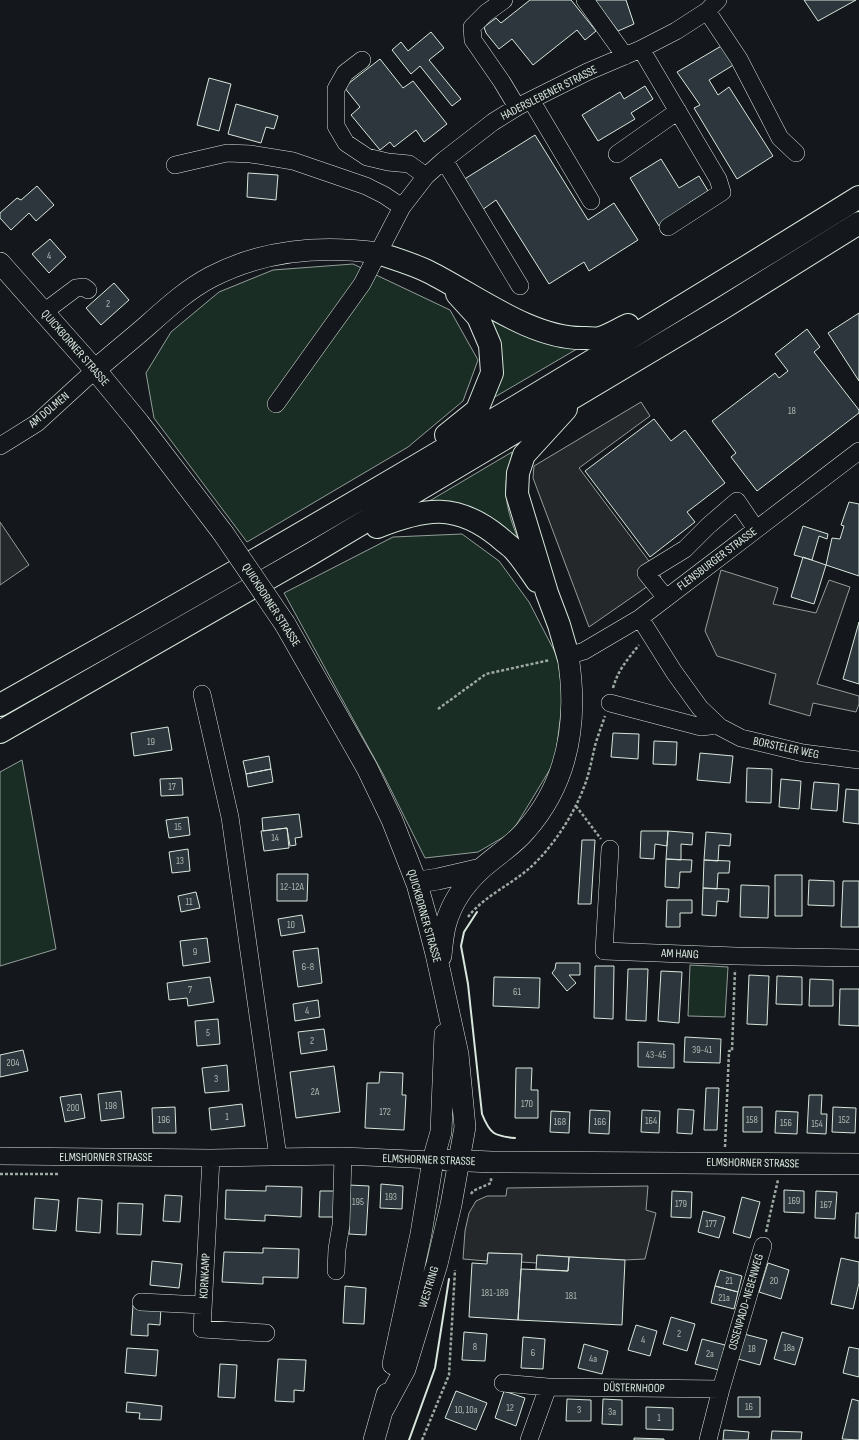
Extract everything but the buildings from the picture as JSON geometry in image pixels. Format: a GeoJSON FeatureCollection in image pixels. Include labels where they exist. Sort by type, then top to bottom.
{"type":"FeatureCollection","features":[{"type":"Feature","properties":{"kind":"highway"},"geometry":{"type":"LineString","coordinates":[[0,705],[95,652],[387,483],[710,290],[859,197]]}},
{"type":"Feature","properties":{"kind":"highway"},"geometry":{"type":"LineString","coordinates":[[0,732],[309,555],[718,310],[859,223]]}},
{"type":"Feature","properties":{"kind":"highway"},"geometry":{"type":"LineString","coordinates":[[378,253],[407,262],[430,272],[528,326],[560,336],[580,339],[599,338],[710,290]]}},
{"type":"Feature","properties":{"kind":"highway"},"geometry":{"type":"LineString","coordinates":[[387,483],[477,410],[492,373],[490,345],[478,317],[447,282]]}},
{"type":"Feature","properties":{"kind":"highway"},"geometry":{"type":"LineString","coordinates":[[568,656],[517,494],[518,473],[524,455],[560,417],[578,394]]}},
{"type":"Feature","properties":{"kind":"highway"},"geometry":{"type":"LineString","coordinates":[[309,555],[404,516],[434,511],[451,512],[470,518],[487,527],[515,551],[547,593]]}},
{"type":"Feature","properties":{"kind":"main road"},"geometry":{"type":"LineString","coordinates":[[95,370],[185,293],[211,277],[240,264],[269,255],[303,250],[345,250],[378,253]]}},
{"type":"Feature","properties":{"kind":"main road","name":"QUICKBORNER STRASSE"},"geometry":{"type":"LineString","coordinates":[[0,263],[95,370],[139,423],[223,533],[284,624],[367,768],[392,820],[417,884],[439,968],[458,1054],[465,1127],[460,1160]]}},
{"type":"Feature","properties":{"kind":"main road"},"geometry":{"type":"LineString","coordinates":[[439,968],[446,923],[461,890],[481,869],[504,852],[526,831],[546,804],[563,767],[571,731],[573,699],[572,677],[568,656]]}},
{"type":"Feature","properties":{"kind":"main road"},"geometry":{"type":"LineString","coordinates":[[417,884],[481,869]]}},
{"type":"Feature","properties":{"kind":"main road"},"geometry":{"type":"LineString","coordinates":[[423,906],[461,890]]}},
{"type":"Feature","properties":{"kind":"main road","name":"QUICKBORNER STRASSE"},"geometry":{"type":"LineString","coordinates":[[433,1160],[441,1132],[446,1002]]}},
{"type":"Feature","properties":{"kind":"main road","name":"ELMSHORNER STRASSE"},"geometry":{"type":"LineString","coordinates":[[433,1160],[492,1162],[859,1164]]}},
{"type":"Feature","properties":{"kind":"main road","name":"WESTRING"},"geometry":{"type":"LineString","coordinates":[[374,1440],[384,1408],[421,1234],[433,1160]]}},
{"type":"Feature","properties":{"kind":"main road","name":"WESTRING"},"geometry":{"type":"LineString","coordinates":[[384,1408],[405,1370],[437,1264],[460,1160]]}},
{"type":"Feature","properties":{"kind":"street"},"geometry":{"type":"LineString","coordinates":[[504,0],[486,13],[472,28],[473,40],[502,82],[524,103],[591,201]]}},
{"type":"Feature","properties":{"kind":"street"},"geometry":{"type":"LineString","coordinates":[[585,0],[624,56]]}},
{"type":"Feature","properties":{"kind":"street"},"geometry":{"type":"LineString","coordinates":[[712,5],[780,138],[796,153]]}},
{"type":"Feature","properties":{"kind":"street","name":"HADERSLEBENER STRASSE"},"geometry":{"type":"LineString","coordinates":[[276,404],[362,284],[402,207],[426,176],[493,122],[524,103],[587,72],[641,49],[676,31],[712,5]]}},
{"type":"Feature","properties":{"kind":"street"},"geometry":{"type":"LineString","coordinates":[[641,49],[718,179],[722,192],[668,226]]}},
{"type":"Feature","properties":{"kind":"street"},"geometry":{"type":"LineString","coordinates":[[362,60],[345,73],[336,89],[336,126],[346,143],[367,157],[388,162],[409,164],[426,176]]}},
{"type":"Feature","properties":{"kind":"street"},"geometry":{"type":"LineString","coordinates":[[617,154],[678,110]]}},
{"type":"Feature","properties":{"kind":"street"},"geometry":{"type":"LineString","coordinates":[[175,165],[227,153],[251,154],[293,161],[366,186],[384,195],[402,207]]}},
{"type":"Feature","properties":{"kind":"street"},"geometry":{"type":"LineString","coordinates":[[444,160],[520,286]]}},
{"type":"Feature","properties":{"kind":"street"},"geometry":{"type":"LineString","coordinates":[[44,312],[76,288],[84,287],[88,290]]}},
{"type":"Feature","properties":{"kind":"street","name":"AM DOLMEN"},"geometry":{"type":"LineString","coordinates":[[0,446],[37,423],[95,370]]}},
{"type":"Feature","properties":{"kind":"street","name":"FLENSBURGER STRASSE"},"geometry":{"type":"LineString","coordinates":[[568,656],[584,651],[640,618],[859,451]]}},
{"type":"Feature","properties":{"kind":"street"},"geometry":{"type":"LineString","coordinates":[[666,598],[646,573],[685,548],[738,501],[756,529]]}},
{"type":"Feature","properties":{"kind":"street","name":"BORSTELER WEG"},"geometry":{"type":"LineString","coordinates":[[640,618],[674,672],[700,708],[717,724],[741,738],[803,754],[859,760]]}},
{"type":"Feature","properties":{"kind":"street"},"geometry":{"type":"LineString","coordinates":[[202,694],[230,817],[278,1157]]}},
{"type":"Feature","properties":{"kind":"street"},"geometry":{"type":"LineString","coordinates":[[610,703],[701,727],[717,724]]}},
{"type":"Feature","properties":{"kind":"street","name":"AM HANG"},"geometry":{"type":"LineString","coordinates":[[610,849],[604,951],[736,956],[859,958]]}},
{"type":"Feature","properties":{"kind":"street","name":"ELMSHORNER STRASSE"},"geometry":{"type":"LineString","coordinates":[[0,1156],[211,1158],[343,1156],[433,1160]]}},
{"type":"Feature","properties":{"kind":"street"},"geometry":{"type":"LineString","coordinates":[[336,1271],[337,1249],[341,1225],[343,1156]]}},
{"type":"Feature","properties":{"kind":"street","name":"KORNKAMP"},"geometry":{"type":"LineString","coordinates":[[211,1158],[202,1329],[266,1333]]}},
{"type":"Feature","properties":{"kind":"street","name":"OSSENPADD-NEBENWEG"},"geometry":{"type":"LineString","coordinates":[[708,1440],[721,1389],[763,1246]]}},
{"type":"Feature","properties":{"kind":"street"},"geometry":{"type":"LineString","coordinates":[[141,1302],[204,1305]]}},
{"type":"Feature","properties":{"kind":"street","name":"DÜSTERNHOOP"},"geometry":{"type":"LineString","coordinates":[[503,1383],[548,1387],[721,1389]]}},
{"type":"Feature","properties":{"kind":"street"},"geometry":{"type":"LineString","coordinates":[[529,1440],[548,1387]]}},
{"type":"Feature","properties":{"kind":"path"},"geometry":{"type":"LineString","coordinates":[[438,709],[486,674],[568,656]]}},
{"type":"Feature","properties":{"kind":"path"},"geometry":{"type":"LineString","coordinates":[[576,806],[610,849]]}},
{"type":"Feature","properties":{"kind":"path"},"geometry":{"type":"LineString","coordinates":[[724,1163],[729,1051],[732,1051],[736,956]]}},
{"type":"Feature","properties":{"kind":"path","name":"OSSENPADD-NEBENWEG"},"geometry":{"type":"LineString","coordinates":[[763,1246],[783,1164]]}},
{"type":"Feature","properties":{"kind":"path"},"geometry":{"type":"LineString","coordinates":[[422,1440],[449,1375],[455,1269]]}},
{"type":"Feature","properties":{"kind":"green space"},"geometry":{"type":"Polygon","coordinates":[[[353,264],[450,310],[478,360],[463,401],[408,447],[247,542],[154,418],[146,373],[171,332],[219,292],[273,270],[353,264]]]}},
{"type":"Feature","properties":{"kind":"green space"},"geometry":{"type":"Polygon","coordinates":[[[486,310],[582,346],[488,401],[486,310]]]}},
{"type":"Feature","properties":{"kind":"green space"},"geometry":{"type":"Polygon","coordinates":[[[512,452],[507,474],[506,497],[507,505],[520,543],[426,503],[512,452]]]}},
{"type":"Feature","properties":{"kind":"green space"},"geometry":{"type":"Polygon","coordinates":[[[462,534],[499,561],[529,602],[557,656],[563,696],[555,761],[512,832],[478,852],[425,858],[383,774],[284,593],[393,537],[462,534]]]}},
{"type":"Feature","properties":{"kind":"green space"},"geometry":{"type":"Polygon","coordinates":[[[22,760],[56,949],[0,966],[0,772],[22,760]]]}},
{"type":"Feature","properties":{"kind":"green space"},"geometry":{"type":"Polygon","coordinates":[[[690,965],[728,967],[725,1017],[688,1016],[690,965]]]}},
{"type":"Feature","properties":{"kind":"shaded area"},"geometry":{"type":"Polygon","coordinates":[[[641,402],[650,416],[579,468],[661,577],[589,627],[533,478],[534,466],[641,402]]]}},
{"type":"Feature","properties":{"kind":"shaded area"},"geometry":{"type":"Polygon","coordinates":[[[0,522],[29,565],[0,585],[0,522]]]}},
{"type":"Feature","properties":{"kind":"shaded area"},"geometry":{"type":"Polygon","coordinates":[[[721,570],[778,588],[773,604],[816,613],[829,580],[850,587],[817,684],[859,696],[859,704],[856,712],[813,703],[810,716],[769,704],[776,674],[717,656],[705,631],[721,570]]]}},
{"type":"Feature","properties":{"kind":"shaded area"},"geometry":{"type":"Polygon","coordinates":[[[648,1186],[646,1210],[656,1213],[645,1259],[625,1260],[537,1255],[537,1263],[521,1262],[521,1254],[488,1253],[487,1261],[463,1259],[465,1231],[469,1213],[476,1201],[487,1196],[506,1196],[507,1188],[648,1186]]]}},
{"type":"Feature","properties":{"kind":"wall"},"geometry":{"type":"LineString","coordinates":[[477,912],[464,932],[461,946],[468,984],[482,1114],[490,1130],[494,1133],[497,1135],[515,1138]]}},
{"type":"Feature","properties":{"kind":"wall"},"geometry":{"type":"LineString","coordinates":[[409,1440],[435,1368],[449,1279]]}}]}
